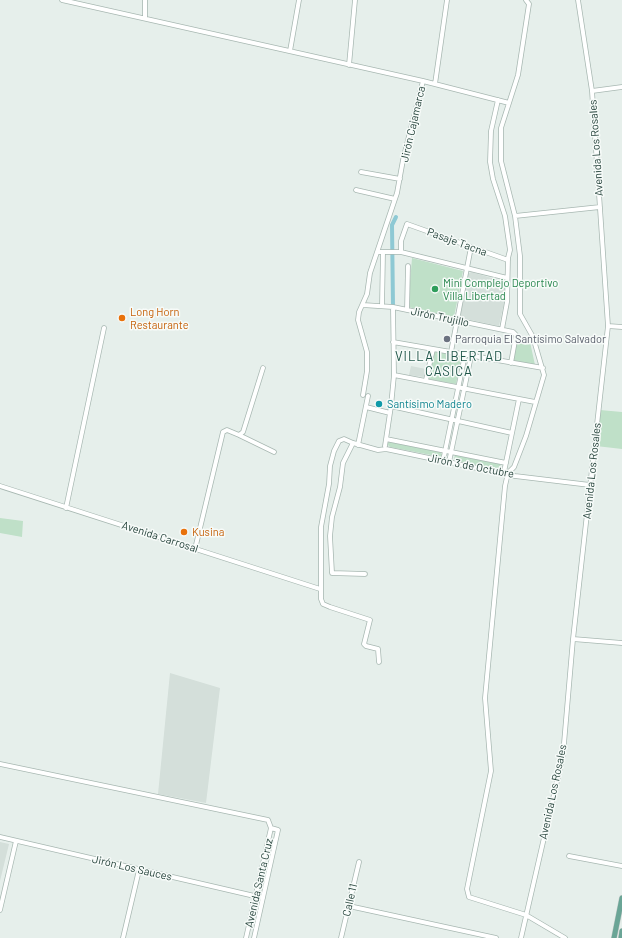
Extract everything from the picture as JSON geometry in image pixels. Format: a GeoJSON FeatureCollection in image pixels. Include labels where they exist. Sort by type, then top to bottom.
{"type":"FeatureCollection","features":[{"type":"Feature","properties":{"kind":"main road"},"geometry":{"type":"LineString","coordinates":[[614,938],[622,898]]}},
{"type":"Feature","properties":{"kind":"main road"},"geometry":{"type":"LineString","coordinates":[[621,938],[622,931]]}},
{"type":"Feature","properties":{"kind":"street"},"geometry":{"type":"LineString","coordinates":[[62,0],[423,81],[509,103]]}},
{"type":"Feature","properties":{"kind":"street"},"geometry":{"type":"LineString","coordinates":[[144,18],[145,0]]}},
{"type":"Feature","properties":{"kind":"street"},"geometry":{"type":"LineString","coordinates":[[290,51],[299,0]]}},
{"type":"Feature","properties":{"kind":"street"},"geometry":{"type":"LineString","coordinates":[[349,65],[355,0]]}},
{"type":"Feature","properties":{"kind":"street"},"geometry":{"type":"LineString","coordinates":[[435,84],[447,0]]}},
{"type":"Feature","properties":{"kind":"street"},"geometry":{"type":"LineString","coordinates":[[506,473],[514,467],[526,436],[535,402],[542,385],[542,368],[533,337],[520,314],[520,256],[516,216],[501,161],[501,128],[519,71],[529,4],[526,0]]}},
{"type":"Feature","properties":{"kind":"street","name":"Avenida Los Rosales"},"geometry":{"type":"LineString","coordinates":[[521,938],[562,754],[573,639],[608,326],[592,91],[578,0]]}},
{"type":"Feature","properties":{"kind":"street","name":"Jirón Cajamarca"},"geometry":{"type":"LineString","coordinates":[[380,252],[403,168],[403,160],[423,81]]}},
{"type":"Feature","properties":{"kind":"street"},"geometry":{"type":"LineString","coordinates":[[592,91],[622,87]]}},
{"type":"Feature","properties":{"kind":"street"},"geometry":{"type":"LineString","coordinates":[[498,100],[491,131],[490,162],[493,179],[505,216],[510,250],[508,260],[507,302],[502,329]]}},
{"type":"Feature","properties":{"kind":"street"},"geometry":{"type":"LineString","coordinates":[[362,172],[400,179]]}},
{"type":"Feature","properties":{"kind":"street"},"geometry":{"type":"LineString","coordinates":[[356,190],[395,199]]}},
{"type":"Feature","properties":{"kind":"street"},"geometry":{"type":"LineString","coordinates":[[516,216],[600,207]]}},
{"type":"Feature","properties":{"kind":"street","name":"Pasaje Tacna"},"geometry":{"type":"LineString","coordinates":[[402,252],[401,241],[407,224],[508,260]]}},
{"type":"Feature","properties":{"kind":"street"},"geometry":{"type":"LineString","coordinates":[[451,352],[471,247]]}},
{"type":"Feature","properties":{"kind":"street"},"geometry":{"type":"LineString","coordinates":[[380,252],[402,252],[507,278]]}},
{"type":"Feature","properties":{"kind":"street"},"geometry":{"type":"LineString","coordinates":[[363,395],[367,370],[367,352],[358,320],[359,312],[367,294],[370,273],[380,252]]}},
{"type":"Feature","properties":{"kind":"street"},"geometry":{"type":"LineString","coordinates":[[380,252],[382,306]]}},
{"type":"Feature","properties":{"kind":"street"},"geometry":{"type":"LineString","coordinates":[[407,310],[408,266]]}},
{"type":"Feature","properties":{"kind":"street","name":"Jirón Trujillo"},"geometry":{"type":"LineString","coordinates":[[363,305],[393,307],[502,329],[516,335],[511,364]]}},
{"type":"Feature","properties":{"kind":"street"},"geometry":{"type":"LineString","coordinates":[[385,446],[392,406],[394,375],[393,307]]}},
{"type":"Feature","properties":{"kind":"street"},"geometry":{"type":"LineString","coordinates":[[608,326],[622,327]]}},
{"type":"Feature","properties":{"kind":"street"},"geometry":{"type":"LineString","coordinates":[[66,508],[104,328]]}},
{"type":"Feature","properties":{"kind":"street"},"geometry":{"type":"LineString","coordinates":[[393,342],[511,364],[542,368]]}},
{"type":"Feature","properties":{"kind":"street"},"geometry":{"type":"LineString","coordinates":[[426,380],[433,349]]}},
{"type":"Feature","properties":{"kind":"street"},"geometry":{"type":"LineString","coordinates":[[443,461],[465,355]]}},
{"type":"Feature","properties":{"kind":"street"},"geometry":{"type":"LineString","coordinates":[[449,462],[471,356]]}},
{"type":"Feature","properties":{"kind":"street"},"geometry":{"type":"LineString","coordinates":[[239,435],[243,432],[263,368]]}},
{"type":"Feature","properties":{"kind":"street"},"geometry":{"type":"LineString","coordinates":[[394,375],[535,402]]}},
{"type":"Feature","properties":{"kind":"street"},"geometry":{"type":"LineString","coordinates":[[358,445],[368,396]]}},
{"type":"Feature","properties":{"kind":"street"},"geometry":{"type":"LineString","coordinates":[[518,399],[506,463],[485,698],[491,771],[467,889],[468,894],[472,898],[526,915],[566,938]]}},
{"type":"Feature","properties":{"kind":"street"},"geometry":{"type":"LineString","coordinates":[[392,406],[512,433]]}},
{"type":"Feature","properties":{"kind":"street"},"geometry":{"type":"LineString","coordinates":[[366,407],[390,413]]}},
{"type":"Feature","properties":{"kind":"street"},"geometry":{"type":"LineString","coordinates":[[195,548],[223,432],[227,430],[274,452]]}},
{"type":"Feature","properties":{"kind":"street"},"geometry":{"type":"LineString","coordinates":[[364,574],[332,572],[330,536],[332,517],[340,487],[343,463],[353,443],[344,439],[339,441],[334,451],[330,466],[329,484],[321,527],[321,598],[324,604],[370,620],[364,644],[366,646],[378,649],[379,662]]}},
{"type":"Feature","properties":{"kind":"street","name":"Jirón 3 de Octubre"},"geometry":{"type":"LineString","coordinates":[[386,439],[506,463]]}},
{"type":"Feature","properties":{"kind":"street","name":"Jirón 3 de Octubre"},"geometry":{"type":"LineString","coordinates":[[353,443],[515,476],[590,485]]}},
{"type":"Feature","properties":{"kind":"street","name":"Avenida Carrosal"},"geometry":{"type":"LineString","coordinates":[[0,486],[320,589]]}},
{"type":"Feature","properties":{"kind":"street"},"geometry":{"type":"LineString","coordinates":[[573,639],[622,643]]}},
{"type":"Feature","properties":{"kind":"street"},"geometry":{"type":"LineString","coordinates":[[0,764],[268,820],[271,828]]}},
{"type":"Feature","properties":{"kind":"street","name":"Avenida Santa Cruz"},"geometry":{"type":"LineString","coordinates":[[246,938],[271,828],[278,830],[254,938]]}},
{"type":"Feature","properties":{"kind":"street","name":"Jirón Los Sauces"},"geometry":{"type":"LineString","coordinates":[[0,838],[263,898]]}},
{"type":"Feature","properties":{"kind":"street"},"geometry":{"type":"LineString","coordinates":[[0,910],[16,841]]}},
{"type":"Feature","properties":{"kind":"street"},"geometry":{"type":"LineString","coordinates":[[569,856],[622,866]]}},
{"type":"Feature","properties":{"kind":"street","name":"Calle 11"},"geometry":{"type":"LineString","coordinates":[[341,938],[359,862]]}},
{"type":"Feature","properties":{"kind":"street"},"geometry":{"type":"LineString","coordinates":[[123,938],[139,870]]}},
{"type":"Feature","properties":{"kind":"street"},"geometry":{"type":"LineString","coordinates":[[349,906],[496,938]]}},
{"type":"Feature","properties":{"kind":"shaded area"},"geometry":{"type":"Polygon","coordinates":[[[471,272],[505,282],[505,298],[499,326],[461,318],[460,316],[468,274],[471,272]]]}},
{"type":"Feature","properties":{"kind":"shaded area"},"geometry":{"type":"Polygon","coordinates":[[[411,366],[426,369],[424,377],[409,375],[411,366]]]}},
{"type":"Feature","properties":{"kind":"shaded area"},"geometry":{"type":"Polygon","coordinates":[[[170,673],[220,688],[206,803],[158,794],[170,673]]]}},
{"type":"Feature","properties":{"kind":"shaded area"},"geometry":{"type":"Polygon","coordinates":[[[0,842],[9,844],[0,881],[0,842]]]}},
{"type":"Feature","properties":{"kind":"green space","name":"Mini Complejo Deportivo Villa Libertad"},"geometry":{"type":"Polygon","coordinates":[[[412,258],[463,271],[454,317],[408,307],[412,258]]]}},
{"type":"Feature","properties":{"kind":"green space"},"geometry":{"type":"Polygon","coordinates":[[[518,337],[525,345],[530,342],[535,365],[514,362],[513,360],[518,337]]]}},
{"type":"Feature","properties":{"kind":"green space"},"geometry":{"type":"Polygon","coordinates":[[[434,351],[462,357],[456,384],[428,379],[434,351]]]}},
{"type":"Feature","properties":{"kind":"green space"},"geometry":{"type":"Polygon","coordinates":[[[600,410],[622,412],[622,449],[596,446],[600,410]]]}},
{"type":"Feature","properties":{"kind":"green space"},"geometry":{"type":"Polygon","coordinates":[[[390,441],[440,452],[442,454],[441,457],[390,447],[387,444],[390,441]]]}},
{"type":"Feature","properties":{"kind":"green space"},"geometry":{"type":"Polygon","coordinates":[[[455,455],[500,464],[501,468],[498,470],[458,462],[454,459],[455,455]]]}},
{"type":"Feature","properties":{"kind":"green space"},"geometry":{"type":"Polygon","coordinates":[[[0,518],[23,521],[22,537],[0,533],[0,518]]]}},
{"type":"Feature","properties":{"kind":"waterway"},"geometry":{"type":"LineString","coordinates":[[393,307],[392,225],[396,217]]}},
{"type":"Feature","properties":{"kind":"place","name":"Mini Complejo Deportivo Villa Libertad"},"geometry":{"type":"Point","coordinates":[435,289]}},
{"type":"Feature","properties":{"kind":"place","name":"Long Horn Restaurante"},"geometry":{"type":"Point","coordinates":[122,318]}},
{"type":"Feature","properties":{"kind":"place","name":"Parroquia El Santísimo Salvador"},"geometry":{"type":"Point","coordinates":[447,339]}},
{"type":"Feature","properties":{"kind":"place","name":"Santísimo Madero"},"geometry":{"type":"Point","coordinates":[379,404]}},
{"type":"Feature","properties":{"kind":"place","name":"Kusina"},"geometry":{"type":"Point","coordinates":[184,532]}},
{"type":"Feature","properties":{"kind":"district","name":"VILLA LIBERTAD CASICA"},"geometry":{"type":"Point","coordinates":[449,364]}}]}
